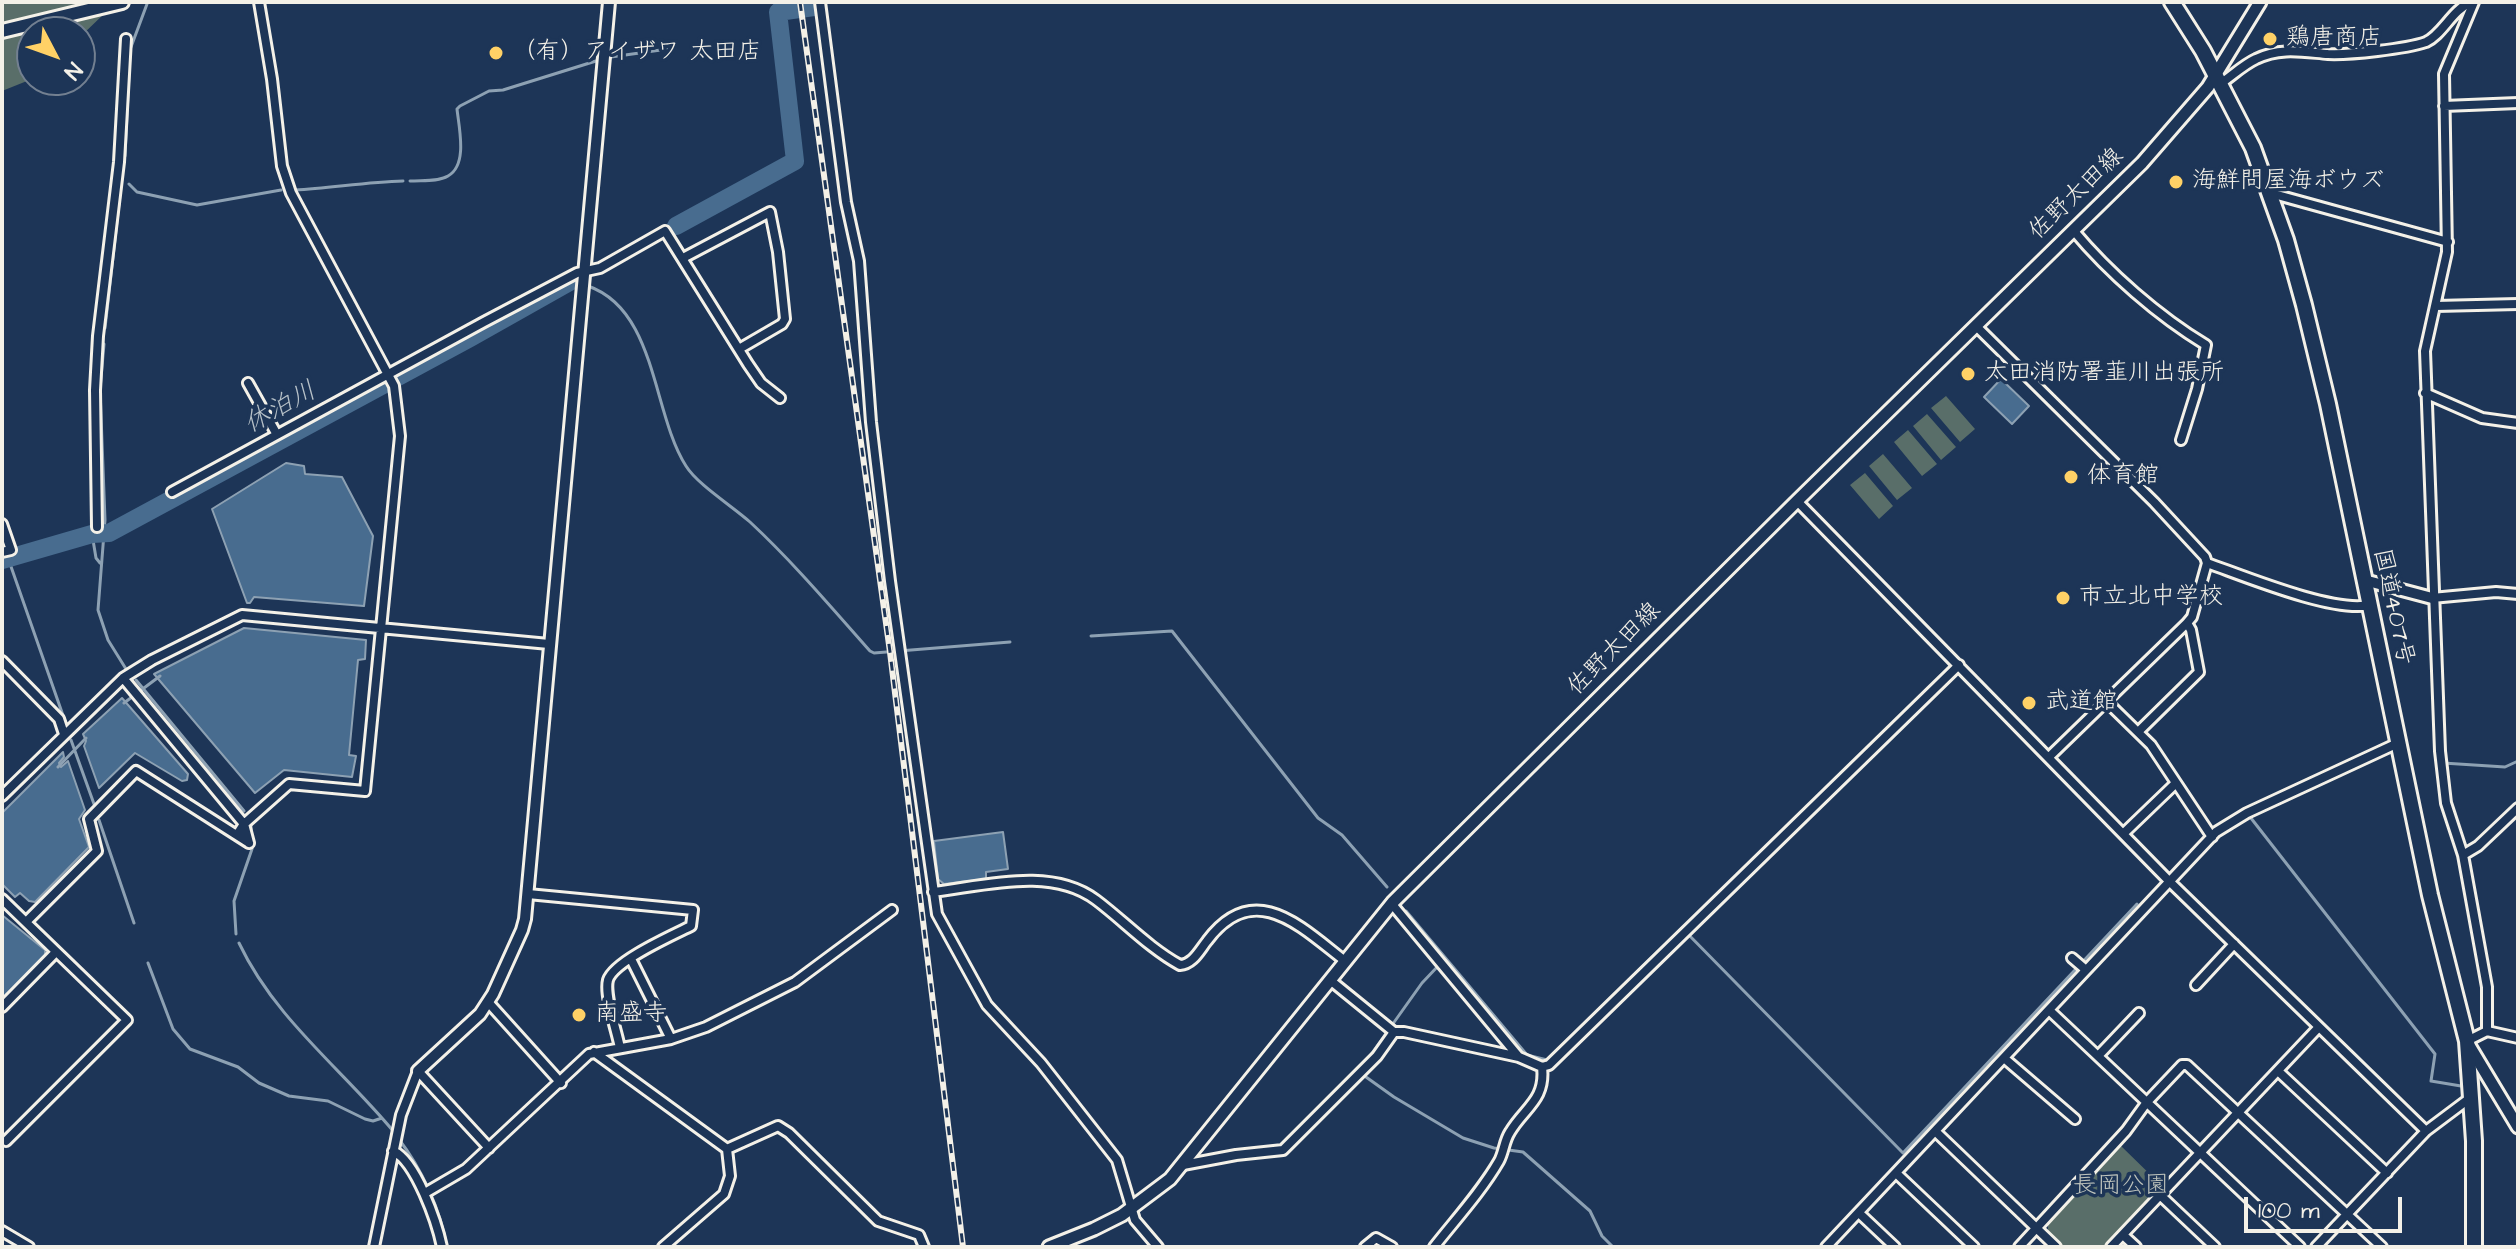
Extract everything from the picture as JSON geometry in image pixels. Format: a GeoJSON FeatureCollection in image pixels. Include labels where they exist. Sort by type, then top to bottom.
{"type":"FeatureCollection","features":[{"type":"Feature","properties":{"kind":"highway","name":"国道407号"},"geometry":{"type":"LineString","coordinates":[[2172,2],[2253,148],[2304,305],[2430,895],[2467,1041],[2474,1247]]}},
{"type":"Feature","properties":{"kind":"main road"},"geometry":{"type":"LineString","coordinates":[[2,31],[122,2]]}},
{"type":"Feature","properties":{"kind":"main road","name":"佐野太田線"},"geometry":{"type":"LineString","coordinates":[[1049,1247],[1130,1210],[1170,1179],[1391,903],[2177,126],[2218,80],[2260,2]]}},
{"type":"Feature","properties":{"kind":"main road"},"geometry":{"type":"LineString","coordinates":[[2467,1041],[2518,1127]]}},
{"type":"Feature","properties":{"kind":"street"},"geometry":{"type":"LineString","coordinates":[[237,835],[244,824],[289,784],[365,791],[400,436],[394,386],[291,193],[282,166],[259,2]]}},
{"type":"Feature","properties":{"kind":"street"},"geometry":{"type":"LineString","coordinates":[[374,1247],[401,1115],[418,1071],[480,1014],[522,930],[528,894],[609,2]]}},
{"type":"Feature","properties":{"kind":"street"},"geometry":{"type":"LineString","coordinates":[[820,2],[846,202],[859,261],[871,422],[888,566],[937,914],[987,1005],[1041,1063],[1117,1160],[1130,1210],[1158,1247]]}},
{"type":"Feature","properties":{"kind":"street"},"geometry":{"type":"LineString","coordinates":[[2218,80],[2257,58],[2276,52],[2363,52],[2429,41],[2451,17],[2473,2]]}},
{"type":"Feature","properties":{"kind":"street"},"geometry":{"type":"LineString","coordinates":[[2473,2],[2444,74],[2448,242],[2425,351],[2425,393],[2441,763],[2446,803],[2463,855],[2489,999],[2487,1031]]}},
{"type":"Feature","properties":{"kind":"street"},"geometry":{"type":"LineString","coordinates":[[97,527],[96,359],[119,162],[126,39]]}},
{"type":"Feature","properties":{"kind":"street"},"geometry":{"type":"LineString","coordinates":[[2444,106],[2518,103]]}},
{"type":"Feature","properties":{"kind":"street"},"geometry":{"type":"LineString","coordinates":[[2270,193],[2448,242]]}},
{"type":"Feature","properties":{"kind":"street"},"geometry":{"type":"LineString","coordinates":[[683,258],[770,212],[785,319],[782,324],[739,349]]}},
{"type":"Feature","properties":{"kind":"street"},"geometry":{"type":"LineString","coordinates":[[2073,230],[2154,309],[2206,345],[2197,389],[2181,440]]}},
{"type":"Feature","properties":{"kind":"street"},"geometry":{"type":"LineString","coordinates":[[172,492],[276,433],[585,270],[600,268],[665,231],[761,383],[780,398]]}},
{"type":"Feature","properties":{"kind":"street"},"geometry":{"type":"LineString","coordinates":[[2436,306],[2518,304]]}},
{"type":"Feature","properties":{"kind":"street"},"geometry":{"type":"LineString","coordinates":[[1976,326],[2154,502],[2205,557],[2207,563],[2192,617],[2049,757]]}},
{"type":"Feature","properties":{"kind":"street"},"geometry":{"type":"LineString","coordinates":[[248,383],[276,433]]}},
{"type":"Feature","properties":{"kind":"street"},"geometry":{"type":"LineString","coordinates":[[2425,393],[2482,418],[2518,423]]}},
{"type":"Feature","properties":{"kind":"street"},"geometry":{"type":"LineString","coordinates":[[1797,501],[2169,881],[2426,1131]]}},
{"type":"Feature","properties":{"kind":"street"},"geometry":{"type":"LineString","coordinates":[[2,524],[11,550],[2,552]]}},
{"type":"Feature","properties":{"kind":"street"},"geometry":{"type":"LineString","coordinates":[[2207,563],[2324,602],[2358,608],[2369,605]]}},
{"type":"Feature","properties":{"kind":"street"},"geometry":{"type":"LineString","coordinates":[[2364,580],[2432,598],[2496,592],[2518,594]]}},
{"type":"Feature","properties":{"kind":"street"},"geometry":{"type":"LineString","coordinates":[[2,796],[123,678],[242,615],[549,644]]}},
{"type":"Feature","properties":{"kind":"street"},"geometry":{"type":"LineString","coordinates":[[2138,732],[2199,672],[2187,623]]}},
{"type":"Feature","properties":{"kind":"street"},"geometry":{"type":"LineString","coordinates":[[2,661],[59,719],[64,734]]}},
{"type":"Feature","properties":{"kind":"street"},"geometry":{"type":"LineString","coordinates":[[1330,980],[1391,1029],[1519,1057],[1542,1067],[1549,1065],[1959,665]]}},
{"type":"Feature","properties":{"kind":"street"},"geometry":{"type":"LineString","coordinates":[[26,922],[97,851],[89,819],[136,771],[249,843],[244,824],[123,678]]}},
{"type":"Feature","properties":{"kind":"street"},"geometry":{"type":"LineString","coordinates":[[2106,701],[2151,745],[2212,837]]}},
{"type":"Feature","properties":{"kind":"street"},"geometry":{"type":"LineString","coordinates":[[1826,1247],[2212,837],[2247,813],[2398,743]]}},
{"type":"Feature","properties":{"kind":"street"},"geometry":{"type":"LineString","coordinates":[[2124,833],[2176,783]]}},
{"type":"Feature","properties":{"kind":"street"},"geometry":{"type":"LineString","coordinates":[[2463,855],[2478,846],[2518,808]]}},
{"type":"Feature","properties":{"kind":"street"},"geometry":{"type":"LineString","coordinates":[[933,892],[1024,881],[1065,885],[1093,898],[1180,965],[1191,961],[1225,921],[1242,914],[1267,911],[1292,920],[1345,961]]}},
{"type":"Feature","properties":{"kind":"street"},"geometry":{"type":"LineString","coordinates":[[528,894],[693,910],[691,926],[631,959],[614,971],[608,982],[620,1048]]}},
{"type":"Feature","properties":{"kind":"street"},"geometry":{"type":"LineString","coordinates":[[2,899],[127,1020],[6,1141]]}},
{"type":"Feature","properties":{"kind":"street"},"geometry":{"type":"LineString","coordinates":[[1391,903],[1519,1057]]}},
{"type":"Feature","properties":{"kind":"street"},"geometry":{"type":"LineString","coordinates":[[425,1193],[454,1178],[594,1051],[671,1039],[706,1027],[795,982],[892,910]]}},
{"type":"Feature","properties":{"kind":"street"},"geometry":{"type":"LineString","coordinates":[[2196,985],[2234,944]]}},
{"type":"Feature","properties":{"kind":"street"},"geometry":{"type":"LineString","coordinates":[[2,1007],[56,952]]}},
{"type":"Feature","properties":{"kind":"street"},"geometry":{"type":"LineString","coordinates":[[2072,958],[2086,970]]}},
{"type":"Feature","properties":{"kind":"street"},"geometry":{"type":"LineString","coordinates":[[631,959],[671,1039]]}},
{"type":"Feature","properties":{"kind":"street"},"geometry":{"type":"LineString","coordinates":[[488,1002],[561,1083]]}},
{"type":"Feature","properties":{"kind":"street"},"geometry":{"type":"LineString","coordinates":[[2049,1010],[2300,1247]]}},
{"type":"Feature","properties":{"kind":"street"},"geometry":{"type":"LineString","coordinates":[[2098,1056],[2139,1013]]}},
{"type":"Feature","properties":{"kind":"street"},"geometry":{"type":"LineString","coordinates":[[2111,1247],[2318,1028]]}},
{"type":"Feature","properties":{"kind":"street"},"geometry":{"type":"LineString","coordinates":[[1183,1165],[1283,1150],[1377,1056],[1391,1029]]}},
{"type":"Feature","properties":{"kind":"street"},"geometry":{"type":"LineString","coordinates":[[2467,1041],[2487,1031],[2518,1038]]}},
{"type":"Feature","properties":{"kind":"street"},"geometry":{"type":"LineString","coordinates":[[594,1051],[727,1149],[730,1176],[724,1194],[663,1247]]}},
{"type":"Feature","properties":{"kind":"street"},"geometry":{"type":"LineString","coordinates":[[2004,1058],[2075,1119]]}},
{"type":"Feature","properties":{"kind":"street"},"geometry":{"type":"LineString","coordinates":[[2019,1247],[2182,1065],[2187,1065],[2239,1112],[2382,1247]]}},
{"type":"Feature","properties":{"kind":"street"},"geometry":{"type":"LineString","coordinates":[[1434,1247],[1500,1159],[1512,1128],[1532,1108],[1544,1081],[1542,1067]]}},
{"type":"Feature","properties":{"kind":"street"},"geometry":{"type":"LineString","coordinates":[[418,1071],[489,1148]]}},
{"type":"Feature","properties":{"kind":"street"},"geometry":{"type":"LineString","coordinates":[[2278,1071],[2387,1173]]}},
{"type":"Feature","properties":{"kind":"street"},"geometry":{"type":"LineString","coordinates":[[2316,1247],[2426,1131],[2466,1101],[2471,1101]]}},
{"type":"Feature","properties":{"kind":"street"},"geometry":{"type":"LineString","coordinates":[[727,1149],[778,1126],[789,1133],[878,1221],[919,1235],[924,1247]]}},
{"type":"Feature","properties":{"kind":"street"},"geometry":{"type":"LineString","coordinates":[[1935,1131],[2056,1247]]}},
{"type":"Feature","properties":{"kind":"street"},"geometry":{"type":"LineString","coordinates":[[393,1151],[400,1155],[425,1193],[442,1247]]}},
{"type":"Feature","properties":{"kind":"street"},"geometry":{"type":"LineString","coordinates":[[1896,1173],[1974,1247]]}},
{"type":"Feature","properties":{"kind":"street"},"geometry":{"type":"LineString","coordinates":[[2160,1195],[2215,1247]]}},
{"type":"Feature","properties":{"kind":"street"},"geometry":{"type":"LineString","coordinates":[[1859,1213],[1895,1247]]}},
{"type":"Feature","properties":{"kind":"street"},"geometry":{"type":"LineString","coordinates":[[2,1231],[29,1247]]}},
{"type":"Feature","properties":{"kind":"street"},"geometry":{"type":"LineString","coordinates":[[2123,1235],[2136,1247]]}},
{"type":"Feature","properties":{"kind":"street"},"geometry":{"type":"LineString","coordinates":[[1365,1247],[1376,1238],[1392,1247]]}},
{"type":"Feature","properties":{"kind":"green space"},"geometry":{"type":"Polygon","coordinates":[[[2,2],[105,2],[106,12],[96,22],[96,16],[16,16],[16,85],[2,91],[2,2]]]}},
{"type":"Feature","properties":{"kind":"green space"},"geometry":{"type":"Polygon","coordinates":[[[1946,396],[1975,429],[1960,442],[1931,408],[1946,396]]]}},
{"type":"Feature","properties":{"kind":"green space"},"geometry":{"type":"Polygon","coordinates":[[[1927,414],[1956,447],[1941,460],[1913,426],[1927,414]]]}},
{"type":"Feature","properties":{"kind":"green space"},"geometry":{"type":"Polygon","coordinates":[[[1908,430],[1937,464],[1922,476],[1894,442],[1908,430]]]}},
{"type":"Feature","properties":{"kind":"green space"},"geometry":{"type":"Polygon","coordinates":[[[1883,454],[1912,488],[1897,500],[1869,466],[1883,454]]]}},
{"type":"Feature","properties":{"kind":"green space"},"geometry":{"type":"Polygon","coordinates":[[[1865,473],[1893,506],[1879,519],[1850,485],[1865,473]]]}},
{"type":"Feature","properties":{"kind":"green space","name":"長岡公園"},"geometry":{"type":"Polygon","coordinates":[[[2120,1145],[2162,1186],[2104,1247],[2064,1247],[2048,1232],[2048,1225],[2120,1145]]]}},
{"type":"Feature","properties":{"kind":"water"},"geometry":{"type":"Polygon","coordinates":[[[2001,379],[2029,406],[2012,424],[1984,397],[2001,379]]]}},
{"type":"Feature","properties":{"kind":"water"},"geometry":{"type":"Polygon","coordinates":[[[286,463],[304,466],[305,474],[342,477],[373,536],[364,606],[254,597],[247,603],[212,509],[286,463]]]}},
{"type":"Feature","properties":{"kind":"water"},"geometry":{"type":"Polygon","coordinates":[[[244,628],[366,640],[365,659],[358,660],[349,755],[356,756],[352,777],[284,770],[255,793],[154,674],[244,628]]]}},
{"type":"Feature","properties":{"kind":"water"},"geometry":{"type":"Polygon","coordinates":[[[122,698],[188,774],[187,780],[182,781],[135,753],[99,788],[84,746],[86,741],[83,734],[122,698]]]}},
{"type":"Feature","properties":{"kind":"water"},"geometry":{"type":"Polygon","coordinates":[[[63,752],[64,757],[59,763],[61,767],[68,761],[85,810],[79,819],[89,847],[35,902],[29,901],[20,893],[15,897],[2,884],[2,813],[63,752]]]}},
{"type":"Feature","properties":{"kind":"water"},"geometry":{"type":"Polygon","coordinates":[[[1003,832],[1008,869],[986,872],[986,879],[944,884],[938,879],[934,841],[1003,832]]]}},
{"type":"Feature","properties":{"kind":"water"},"geometry":{"type":"Polygon","coordinates":[[[2,915],[45,950],[45,957],[2,999],[2,915]]]}},
{"type":"Feature","properties":{"kind":"waterway"},"geometry":{"type":"LineString","coordinates":[[131,47],[147,4]]}},
{"type":"Feature","properties":{"kind":"waterway","name":"休泊川"},"geometry":{"type":"LineString","coordinates":[[676,226],[795,161],[778,12],[814,7]]}},
{"type":"Feature","properties":{"kind":"waterway"},"geometry":{"type":"LineString","coordinates":[[611,57],[675,48]]}},
{"type":"Feature","properties":{"kind":"waterway"},"geometry":{"type":"LineString","coordinates":[[125,156],[130,53]]}},
{"type":"Feature","properties":{"kind":"waterway"},"geometry":{"type":"LineString","coordinates":[[410,181],[440,179],[454,171],[460,155],[457,109],[460,106],[489,91],[503,90],[596,61]]}},
{"type":"Feature","properties":{"kind":"waterway"},"geometry":{"type":"LineString","coordinates":[[105,328],[123,168]]}},
{"type":"Feature","properties":{"kind":"waterway"},"geometry":{"type":"LineString","coordinates":[[295,190],[403,181]]}},
{"type":"Feature","properties":{"kind":"waterway"},"geometry":{"type":"LineString","coordinates":[[129,184],[137,192],[197,205],[281,190]]}},
{"type":"Feature","properties":{"kind":"waterway","name":"休泊川"},"geometry":{"type":"LineString","coordinates":[[2,560],[92,534],[109,533],[575,279]]}},
{"type":"Feature","properties":{"kind":"waterway"},"geometry":{"type":"LineString","coordinates":[[588,286],[611,298],[628,317],[650,365],[675,444],[691,473],[766,537],[870,651],[1010,642]]}},
{"type":"Feature","properties":{"kind":"waterway"},"geometry":{"type":"LineString","coordinates":[[104,344],[100,389],[105,520],[98,610],[108,640],[126,669]]}},
{"type":"Feature","properties":{"kind":"waterway"},"geometry":{"type":"LineString","coordinates":[[92,534],[96,558],[100,563]]}},
{"type":"Feature","properties":{"kind":"waterway"},"geometry":{"type":"LineString","coordinates":[[8,558],[66,724]]}},
{"type":"Feature","properties":{"kind":"waterway"},"geometry":{"type":"LineString","coordinates":[[1091,636],[1172,631],[1318,818],[1342,835],[1387,887]]}},
{"type":"Feature","properties":{"kind":"waterway"},"geometry":{"type":"LineString","coordinates":[[124,703],[160,676]]}},
{"type":"Feature","properties":{"kind":"waterway"},"geometry":{"type":"LineString","coordinates":[[136,680],[244,811]]}},
{"type":"Feature","properties":{"kind":"waterway"},"geometry":{"type":"LineString","coordinates":[[58,767],[86,738]]}},
{"type":"Feature","properties":{"kind":"waterway"},"geometry":{"type":"LineString","coordinates":[[71,740],[94,804]]}},
{"type":"Feature","properties":{"kind":"waterway"},"geometry":{"type":"LineString","coordinates":[[2443,763],[2505,767],[2518,761]]}},
{"type":"Feature","properties":{"kind":"waterway"},"geometry":{"type":"LineString","coordinates":[[2247,813],[2435,1054],[2431,1081],[2461,1086]]}},
{"type":"Feature","properties":{"kind":"waterway"},"geometry":{"type":"LineString","coordinates":[[99,820],[134,923]]}},
{"type":"Feature","properties":{"kind":"waterway"},"geometry":{"type":"LineString","coordinates":[[236,934],[234,901],[252,849],[251,826]]}},
{"type":"Feature","properties":{"kind":"waterway"},"geometry":{"type":"LineString","coordinates":[[1406,911],[1527,1055],[1547,1060],[1682,928],[1903,1153],[2137,904]]}},
{"type":"Feature","properties":{"kind":"waterway"},"geometry":{"type":"LineString","coordinates":[[239,943],[271,996],[290,1020],[394,1132]]}},
{"type":"Feature","properties":{"kind":"waterway"},"geometry":{"type":"LineString","coordinates":[[148,963],[173,1029],[190,1049],[238,1067],[259,1083],[289,1096],[328,1101],[373,1121],[382,1118]]}},
{"type":"Feature","properties":{"kind":"waterway"},"geometry":{"type":"LineString","coordinates":[[1365,1063],[1422,983],[1440,964]]}},
{"type":"Feature","properties":{"kind":"waterway"},"geometry":{"type":"LineString","coordinates":[[1366,1077],[1463,1138],[1494,1148],[1523,1152],[1590,1211],[1602,1236],[1613,1247]]}},
{"type":"Feature","properties":{"kind":"waterway"},"geometry":{"type":"LineString","coordinates":[[398,1138],[429,1190],[447,1247]]}},
{"type":"Feature","properties":{"kind":"railway"},"geometry":{"type":"LineString","coordinates":[[800,2],[890,652],[963,1247]]}},
{"type":"Feature","properties":{"kind":"place","name":"鶏唐商店"},"geometry":{"type":"Point","coordinates":[2270,39]}},
{"type":"Feature","properties":{"kind":"place","name":"（有）アイザワ 太田店"},"geometry":{"type":"Point","coordinates":[496,53]}},
{"type":"Feature","properties":{"kind":"place","name":"海鮮問屋海ボウズ"},"geometry":{"type":"Point","coordinates":[2176,182]}},
{"type":"Feature","properties":{"kind":"place","name":"太田消防署韮川出張所"},"geometry":{"type":"Point","coordinates":[1968,374]}},
{"type":"Feature","properties":{"kind":"place","name":"体育館"},"geometry":{"type":"Point","coordinates":[2071,477]}},
{"type":"Feature","properties":{"kind":"place","name":"市立北中学校"},"geometry":{"type":"Point","coordinates":[2063,598]}},
{"type":"Feature","properties":{"kind":"place","name":"武道館"},"geometry":{"type":"Point","coordinates":[2029,703]}},
{"type":"Feature","properties":{"kind":"place","name":"南盛寺"},"geometry":{"type":"Point","coordinates":[579,1015]}}]}
